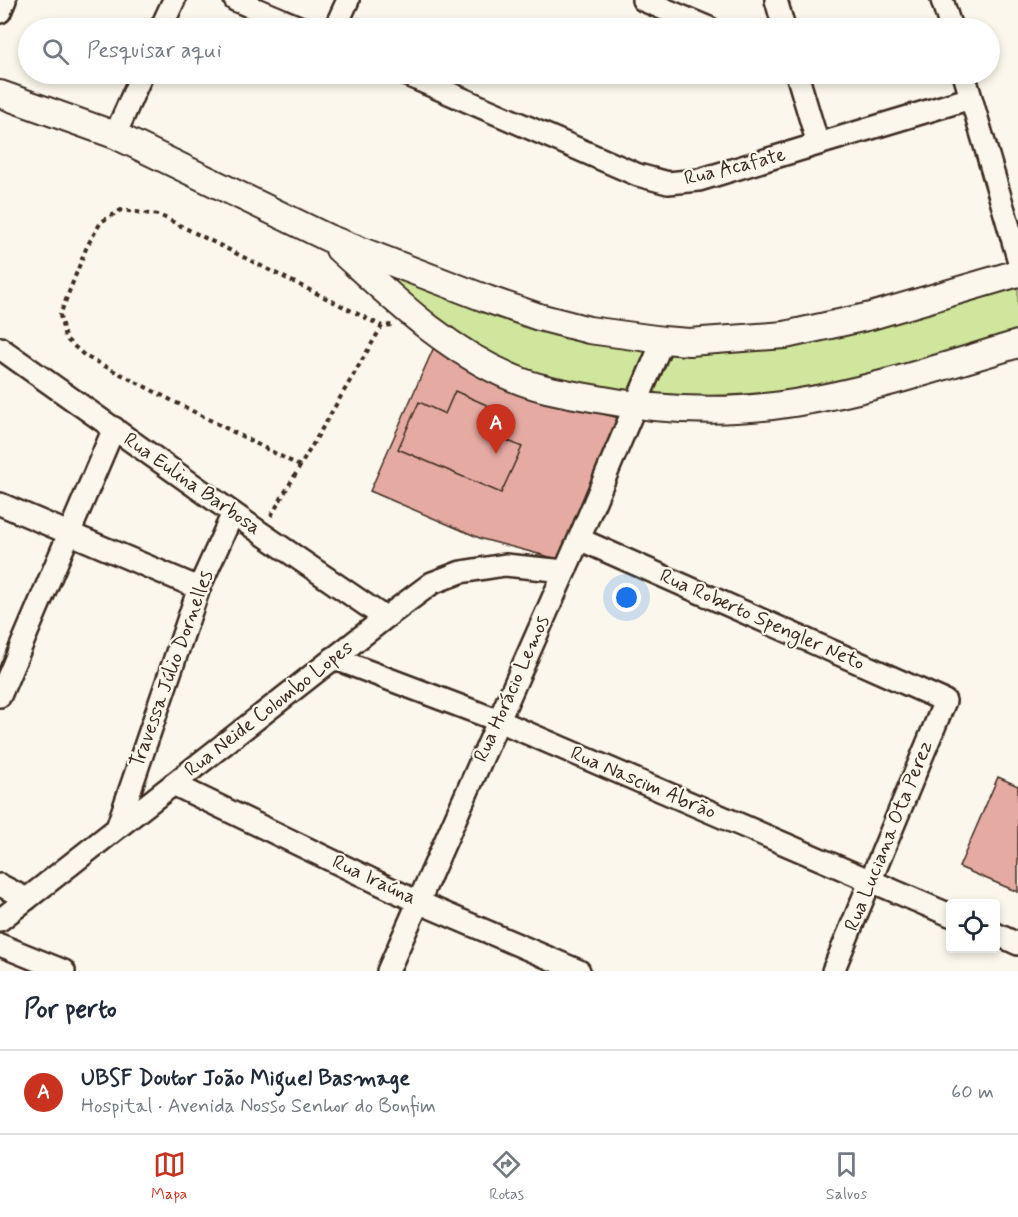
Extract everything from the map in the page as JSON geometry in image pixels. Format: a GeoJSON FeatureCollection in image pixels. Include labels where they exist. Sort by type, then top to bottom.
{"type":"FeatureCollection","features":[{"type":"Feature","properties":{"kind":"street"},"geometry":{"type":"LineString","coordinates":[[0,12],[5,0]]}},
{"type":"Feature","properties":{"kind":"street"},"geometry":{"type":"LineString","coordinates":[[166,18],[174,0]]}},
{"type":"Feature","properties":{"kind":"street"},"geometry":{"type":"LineString","coordinates":[[235,0],[277,18]]}},
{"type":"Feature","properties":{"kind":"street"},"geometry":{"type":"LineString","coordinates":[[340,18],[348,0]]}},
{"type":"Feature","properties":{"kind":"street"},"geometry":{"type":"LineString","coordinates":[[643,0],[685,18]]}},
{"type":"Feature","properties":{"kind":"street"},"geometry":{"type":"LineString","coordinates":[[776,0],[781,18]]}},
{"type":"Feature","properties":{"kind":"street"},"geometry":{"type":"LineString","coordinates":[[942,0],[948,18]]}},
{"type":"Feature","properties":{"kind":"street"},"geometry":{"type":"LineString","coordinates":[[115,135],[138,84]]}},
{"type":"Feature","properties":{"kind":"street","name":"Rua Acafate"},"geometry":{"type":"LineString","coordinates":[[428,84],[638,174],[668,183],[699,180],[971,98]]}},
{"type":"Feature","properties":{"kind":"street"},"geometry":{"type":"LineString","coordinates":[[800,84],[818,144]]}},
{"type":"Feature","properties":{"kind":"street"},"geometry":{"type":"LineString","coordinates":[[967,84],[1018,258]]}},
{"type":"Feature","properties":{"kind":"street"},"geometry":{"type":"LineString","coordinates":[[0,94],[115,135],[328,238],[539,318],[589,330],[689,342],[785,335],[871,316],[1018,273]]}},
{"type":"Feature","properties":{"kind":"street"},"geometry":{"type":"LineString","coordinates":[[328,238],[419,322],[464,352],[513,378],[547,389],[634,406],[688,410],[794,403],[889,382],[1018,345]]}},
{"type":"Feature","properties":{"kind":"street","name":"Rua Horácio Lemos"},"geometry":{"type":"LineString","coordinates":[[388,971],[497,720],[579,539],[663,340]]}},
{"type":"Feature","properties":{"kind":"street","name":"Rua Eulina Barbosa"},"geometry":{"type":"LineString","coordinates":[[0,348],[385,618]]}},
{"type":"Feature","properties":{"kind":"street"},"geometry":{"type":"LineString","coordinates":[[0,696],[114,428]]}},
{"type":"Feature","properties":{"kind":"street"},"geometry":{"type":"LineString","coordinates":[[0,504],[199,588]]}},
{"type":"Feature","properties":{"kind":"street","name":"Travessa Júlio Dornelles"},"geometry":{"type":"LineString","coordinates":[[117,828],[199,588],[233,513]]}},
{"type":"Feature","properties":{"kind":"street","name":"Rua Roberto Spengler Neto"},"geometry":{"type":"LineString","coordinates":[[579,539],[945,701]]}},
{"type":"Feature","properties":{"kind":"street","name":"Rua Neide Colombo Lopes"},"geometry":{"type":"LineString","coordinates":[[0,920],[432,583],[461,572],[505,565],[565,571]]}},
{"type":"Feature","properties":{"kind":"street","name":"Rua Nascim Abrão"},"geometry":{"type":"LineString","coordinates":[[333,658],[497,720],[946,913]]}},
{"type":"Feature","properties":{"kind":"street","name":"Rua Luciana Ota Perez"},"geometry":{"type":"LineString","coordinates":[[833,971],[945,701]]}},
{"type":"Feature","properties":{"kind":"street","name":"Rua Iraúna"},"geometry":{"type":"LineString","coordinates":[[173,784],[418,902],[579,971]]}},
{"type":"Feature","properties":{"kind":"street"},"geometry":{"type":"LineString","coordinates":[[0,885],[27,899]]}},
{"type":"Feature","properties":{"kind":"street"},"geometry":{"type":"LineString","coordinates":[[1000,936],[1018,944]]}},
{"type":"Feature","properties":{"kind":"street"},"geometry":{"type":"LineString","coordinates":[[0,945],[64,971]]}},
{"type":"Feature","properties":{"kind":"path"},"geometry":{"type":"LineString","coordinates":[[300,466],[85,356],[65,338],[60,315],[87,246],[101,222],[121,210],[159,215],[382,326],[419,322]]}},
{"type":"Feature","properties":{"kind":"path"},"geometry":{"type":"LineString","coordinates":[[261,533],[382,326]]}},
{"type":"Feature","properties":{"kind":"green space"},"geometry":{"type":"Polygon","coordinates":[[[368,264],[684,350],[1016,283],[1018,339],[866,378],[732,402],[556,386],[479,353],[368,264]]]}},
{"type":"Feature","properties":{"kind":"building"},"geometry":{"type":"Polygon","coordinates":[[[434,347],[460,362],[544,399],[619,418],[565,561],[482,539],[370,491],[434,347]]]}},
{"type":"Feature","properties":{"kind":"building"},"geometry":{"type":"Polygon","coordinates":[[[455,391],[507,414],[497,436],[522,447],[501,493],[398,449],[419,402],[445,414],[455,391]]]}},
{"type":"Feature","properties":{"kind":"building"},"geometry":{"type":"Polygon","coordinates":[[[998,777],[1018,786],[1018,892],[959,867],[998,777]]]}},
{"type":"Feature","properties":{"kind":"place","name":"UBSF Doutor João Miguel Basmage"},"geometry":{"type":"Point","coordinates":[496,454]}}]}
